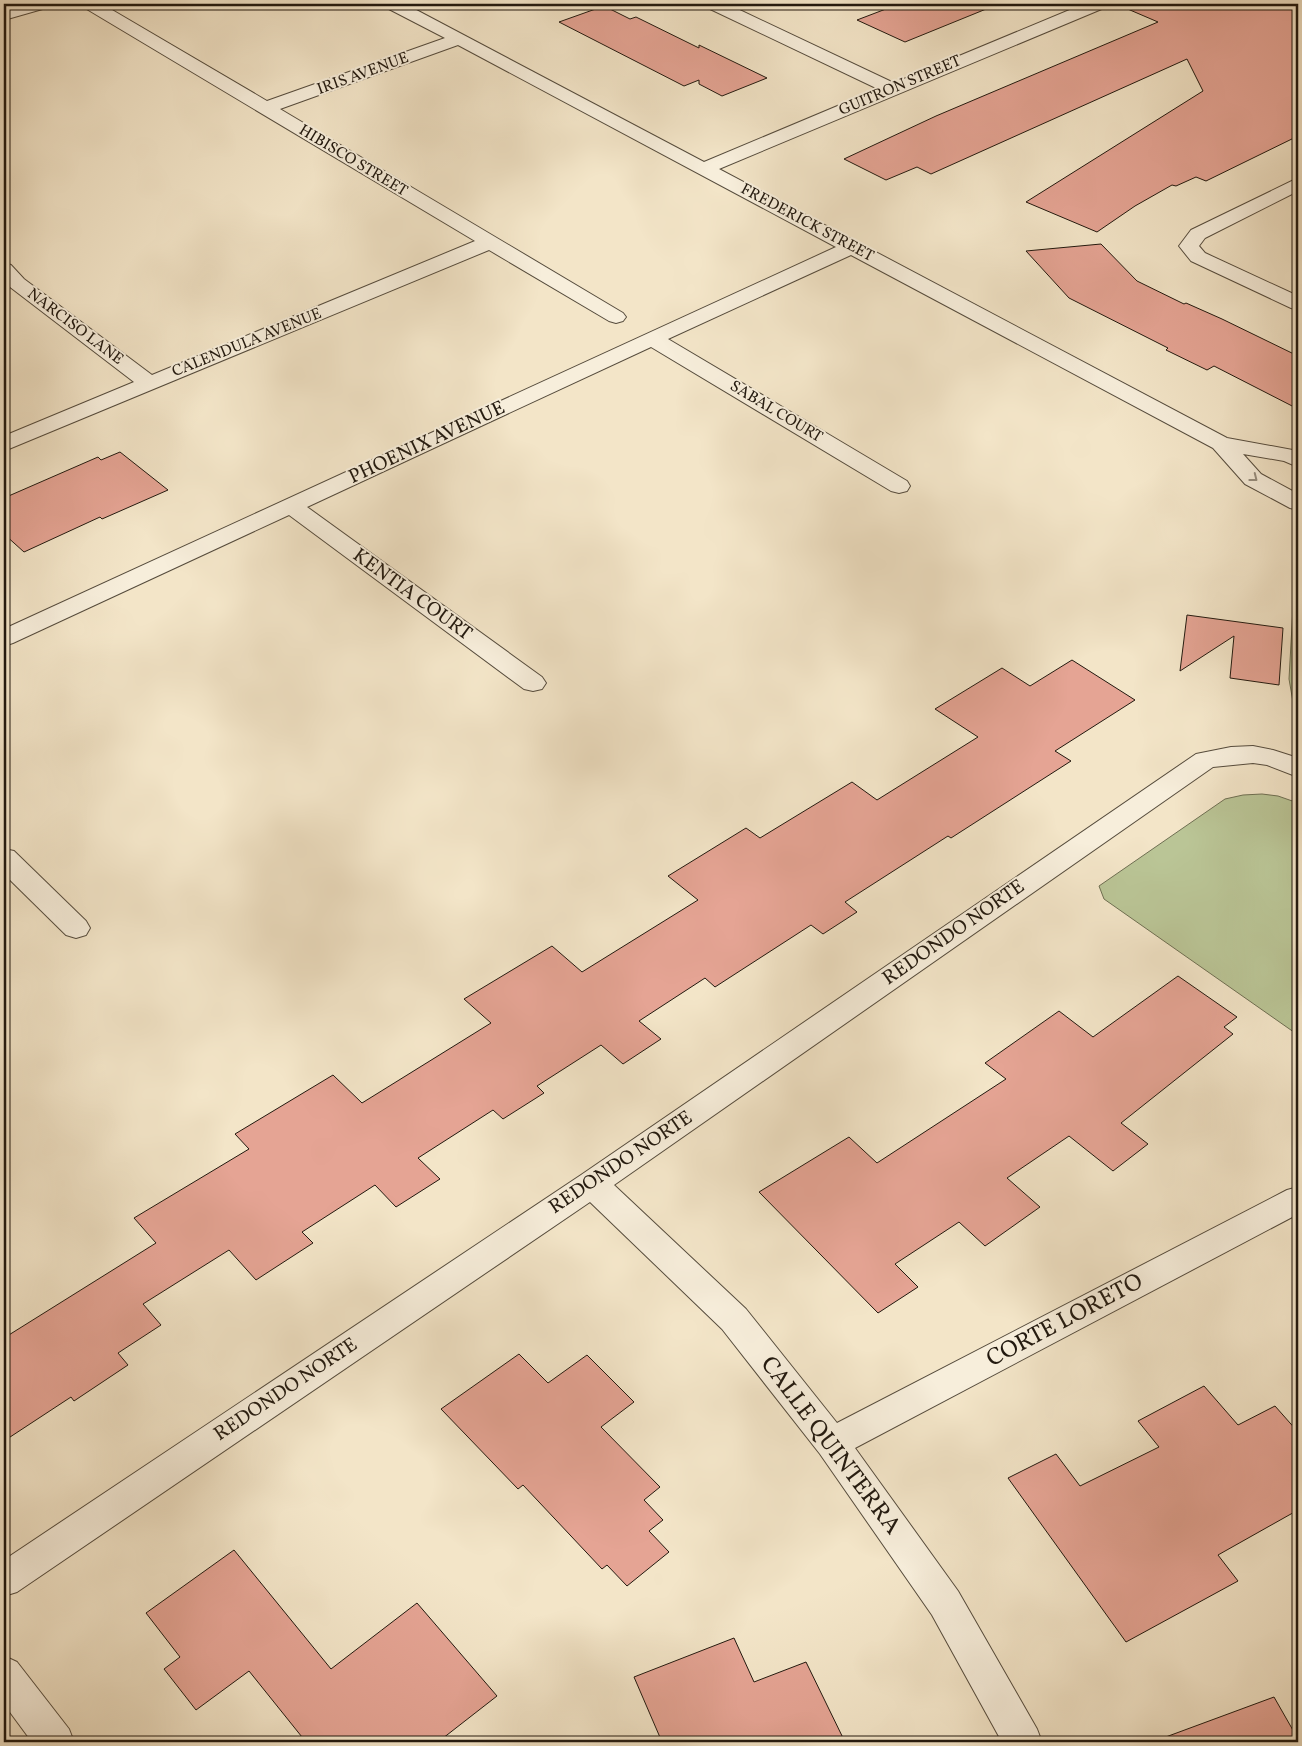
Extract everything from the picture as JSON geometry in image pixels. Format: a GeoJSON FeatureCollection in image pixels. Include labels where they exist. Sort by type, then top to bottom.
{"type":"FeatureCollection","features":[{"type":"Feature","properties":{"kind":"street"},"geometry":{"type":"LineString","coordinates":[[4,15],[40,4]]}},
{"type":"Feature","properties":{"kind":"street","name":"HIBISCO STREET"},"geometry":{"type":"LineString","coordinates":[[91,4],[616,318]]}},
{"type":"Feature","properties":{"kind":"street","name":"FREDERICK STREET"},"geometry":{"type":"LineString","coordinates":[[393,4],[1222,443],[1290,456],[1298,460]]}},
{"type":"Feature","properties":{"kind":"street"},"geometry":{"type":"LineString","coordinates":[[714,4],[892,89]]}},
{"type":"Feature","properties":{"kind":"street","name":"GUITRON STREET"},"geometry":{"type":"LineString","coordinates":[[703,169],[1098,4]]}},
{"type":"Feature","properties":{"kind":"street","name":"IRIS AVENUE"},"geometry":{"type":"LineString","coordinates":[[266,108],[459,39]]}},
{"type":"Feature","properties":{"kind":"street"},"geometry":{"type":"LineString","coordinates":[[1298,184],[1198,234],[1189,246],[1198,256],[1298,304]]}},
{"type":"Feature","properties":{"kind":"street","name":"CALENDULA AVENUE"},"geometry":{"type":"LineString","coordinates":[[4,444],[490,242]]}},
{"type":"Feature","properties":{"kind":"street","name":"PHOENIX AVENUE"},"geometry":{"type":"LineString","coordinates":[[4,638],[851,247]]}},
{"type":"Feature","properties":{"kind":"street","name":"NARCISO LANE"},"geometry":{"type":"LineString","coordinates":[[4,269],[17,283],[149,383]]}},
{"type":"Feature","properties":{"kind":"street","name":"SABAL COURT"},"geometry":{"type":"LineString","coordinates":[[652,339],[899,486]]}},
{"type":"Feature","properties":{"kind":"street","name":"FREDERICK STREET"},"geometry":{"type":"LineString","coordinates":[[1222,443],[1253,479],[1298,503]]}},
{"type":"Feature","properties":{"kind":"street","name":"KENTIA COURT"},"geometry":{"type":"LineString","coordinates":[[291,506],[533,683]]}},
{"type":"Feature","properties":{"kind":"street","name":"REDONDO NORTE"},"geometry":{"type":"LineString","coordinates":[[4,1580],[592,1184],[1205,760],[1240,753],[1276,758],[1298,768]]}},
{"type":"Feature","properties":{"kind":"street"},"geometry":{"type":"LineString","coordinates":[[4,858],[76,928]]}},
{"type":"Feature","properties":{"kind":"street","name":"CALLE QUINTERRA"},"geometry":{"type":"LineString","coordinates":[[592,1184],[734,1319],[832,1443],[945,1603],[1023,1742]]}},
{"type":"Feature","properties":{"kind":"street","name":"CORTE LORETO"},"geometry":{"type":"LineString","coordinates":[[832,1443],[1298,1199]]}},
{"type":"Feature","properties":{"kind":"street"},"geometry":{"type":"LineString","coordinates":[[4,1674],[55,1742]]}},
{"type":"Feature","properties":{"kind":"green space"},"geometry":{"type":"Polygon","coordinates":[[[1295,572],[1298,574],[1298,720],[1296,719],[1289,679],[1295,572]]]}},
{"type":"Feature","properties":{"kind":"green space"},"geometry":{"type":"Polygon","coordinates":[[[1262,794],[1278,796],[1298,803],[1298,1035],[1104,899],[1099,886],[1225,799],[1243,795],[1262,794]]]}},
{"type":"Feature","properties":{"kind":"building"},"geometry":{"type":"Polygon","coordinates":[[[899,4],[996,5],[905,42],[857,20],[899,4]]]}},
{"type":"Feature","properties":{"kind":"building"},"geometry":{"type":"Polygon","coordinates":[[[1116,4],[1284,4],[1298,9],[1298,136],[1206,181],[1196,177],[1176,186],[1172,185],[1135,206],[1097,232],[1026,202],[1203,91],[1187,59],[931,174],[917,167],[886,180],[844,159],[936,116],[1158,22],[1116,4]]]}},
{"type":"Feature","properties":{"kind":"building"},"geometry":{"type":"Polygon","coordinates":[[[604,6],[630,19],[636,17],[699,48],[699,45],[767,78],[722,96],[699,84],[699,80],[684,86],[559,22],[604,6]]]}},
{"type":"Feature","properties":{"kind":"building"},"geometry":{"type":"Polygon","coordinates":[[[1101,244],[1137,281],[1298,356],[1298,409],[1214,366],[1207,370],[1069,298],[1026,251],[1101,244]]]}},
{"type":"Feature","properties":{"kind":"building"},"geometry":{"type":"Polygon","coordinates":[[[120,452],[168,490],[102,519],[100,517],[24,552],[4,534],[4,498],[98,457],[101,460],[120,452]]]}},
{"type":"Feature","properties":{"kind":"building"},"geometry":{"type":"Polygon","coordinates":[[[1187,615],[1283,628],[1279,685],[1230,678],[1234,636],[1180,671],[1187,615]]]}},
{"type":"Feature","properties":{"kind":"building"},"geometry":{"type":"Polygon","coordinates":[[[1072,660],[1135,700],[1055,751],[1071,761],[951,838],[948,836],[845,902],[857,912],[823,934],[811,925],[715,987],[705,978],[639,1021],[661,1039],[623,1064],[601,1045],[537,1086],[544,1093],[503,1119],[493,1110],[418,1158],[440,1179],[396,1207],[375,1185],[302,1232],[313,1243],[256,1280],[229,1250],[143,1304],[161,1325],[118,1353],[128,1365],[74,1401],[71,1397],[4,1441],[4,1338],[156,1243],[134,1218],[249,1149],[235,1134],[333,1075],[362,1103],[491,1023],[464,999],[552,946],[582,972],[698,900],[668,876],[746,828],[760,838],[852,782],[877,800],[978,737],[935,709],[1002,668],[1030,686],[1072,660]]]}},
{"type":"Feature","properties":{"kind":"building"},"geometry":{"type":"Polygon","coordinates":[[[1178,976],[1237,1017],[1224,1027],[1233,1034],[1121,1123],[1148,1144],[1113,1171],[1069,1136],[1007,1178],[1040,1207],[985,1246],[959,1222],[895,1264],[918,1287],[878,1313],[759,1192],[849,1137],[877,1163],[1006,1079],[985,1063],[1059,1011],[1093,1037],[1178,976]]]}},
{"type":"Feature","properties":{"kind":"building"},"geometry":{"type":"Polygon","coordinates":[[[519,1354],[548,1383],[587,1355],[634,1402],[601,1427],[660,1487],[644,1500],[663,1520],[649,1531],[669,1552],[627,1586],[607,1565],[602,1569],[523,1485],[518,1489],[441,1409],[519,1354]]]}},
{"type":"Feature","properties":{"kind":"building"},"geometry":{"type":"Polygon","coordinates":[[[1204,1386],[1238,1425],[1275,1406],[1298,1432],[1298,1510],[1218,1555],[1238,1581],[1126,1642],[1008,1478],[1056,1454],[1080,1486],[1159,1447],[1138,1421],[1204,1386]]]}},
{"type":"Feature","properties":{"kind":"building"},"geometry":{"type":"Polygon","coordinates":[[[234,1550],[331,1669],[417,1603],[497,1696],[438,1742],[306,1742],[249,1671],[196,1710],[164,1669],[180,1657],[146,1613],[234,1550]]]}},
{"type":"Feature","properties":{"kind":"building"},"geometry":{"type":"Polygon","coordinates":[[[734,1638],[754,1682],[806,1662],[845,1742],[662,1742],[634,1677],[734,1638]]]}},
{"type":"Feature","properties":{"kind":"building"},"geometry":{"type":"Polygon","coordinates":[[[1274,1697],[1298,1742],[1164,1742],[1163,1738],[1274,1697]]]}}]}
